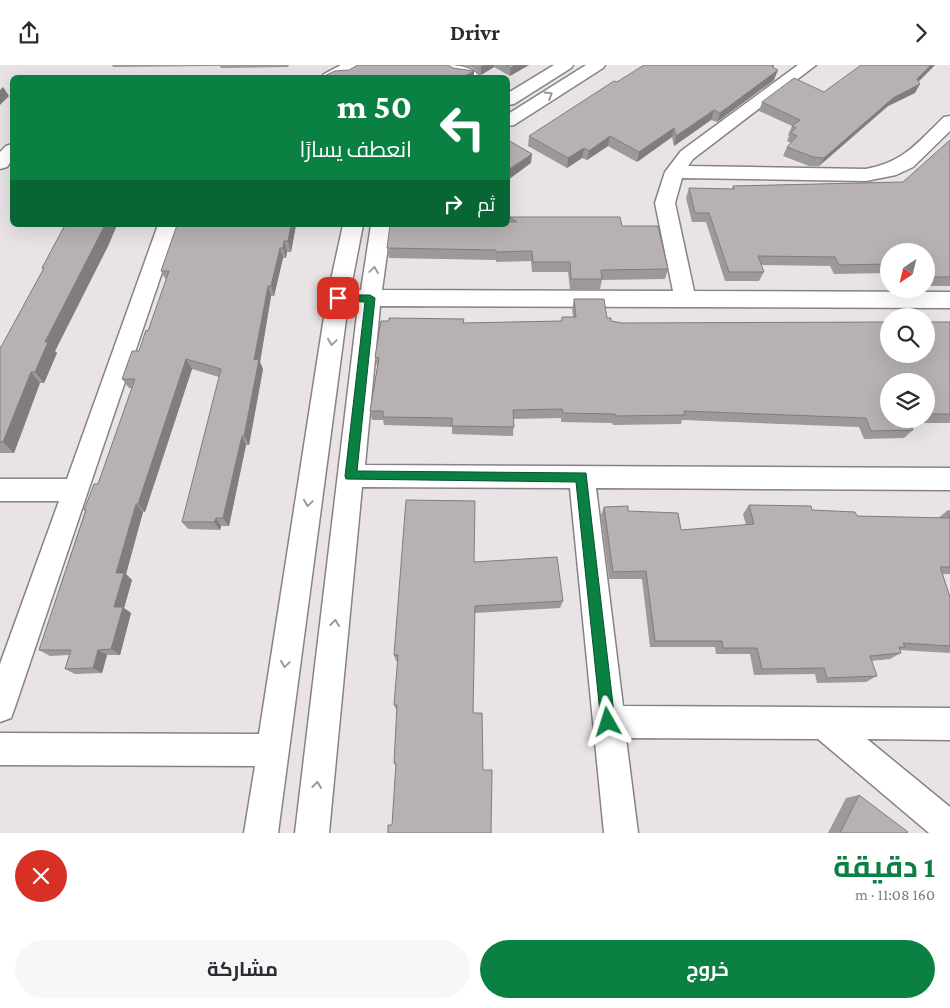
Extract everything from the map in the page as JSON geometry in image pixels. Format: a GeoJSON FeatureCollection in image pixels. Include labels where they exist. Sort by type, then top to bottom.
{"type":"FeatureCollection","features":[{"type":"Feature","properties":{"kind":"street"},"geometry":{"type":"LineString","coordinates":[[334,75],[354,65]]}},
{"type":"Feature","properties":{"kind":"street"},"geometry":{"type":"LineString","coordinates":[[450,65],[468,75]]}},
{"type":"Feature","properties":{"kind":"street"},"geometry":{"type":"LineString","coordinates":[[510,97],[565,65]]}},
{"type":"Feature","properties":{"kind":"street"},"geometry":{"type":"LineString","coordinates":[[510,120],[597,65]]}},
{"type":"Feature","properties":{"kind":"street"},"geometry":{"type":"LineString","coordinates":[[685,299],[665,203],[668,187],[674,172],[687,155],[808,65]]}},
{"type":"Feature","properties":{"kind":"street"},"geometry":{"type":"LineString","coordinates":[[510,99],[528,108]]}},
{"type":"Feature","properties":{"kind":"street"},"geometry":{"type":"LineString","coordinates":[[674,172],[873,174],[888,171],[906,163],[950,121]]}},
{"type":"Feature","properties":{"kind":"street"},"geometry":{"type":"LineString","coordinates":[[0,163],[10,152]]}},
{"type":"Feature","properties":{"kind":"street"},"geometry":{"type":"LineString","coordinates":[[0,707],[167,227]]}},
{"type":"Feature","properties":{"kind":"street"},"geometry":{"type":"LineString","coordinates":[[262,833],[338,298],[353,227]]}},
{"type":"Feature","properties":{"kind":"street"},"geometry":{"type":"LineString","coordinates":[[312,833],[370,298],[382,227]]}},
{"type":"Feature","properties":{"kind":"street"},"geometry":{"type":"LineString","coordinates":[[338,298],[950,301]]}},
{"type":"Feature","properties":{"kind":"street"},"geometry":{"type":"LineString","coordinates":[[350,476],[950,479]]}},
{"type":"Feature","properties":{"kind":"street"},"geometry":{"type":"LineString","coordinates":[[582,477],[621,833]]}},
{"type":"Feature","properties":{"kind":"street"},"geometry":{"type":"LineString","coordinates":[[0,490],[76,490]]}},
{"type":"Feature","properties":{"kind":"street"},"geometry":{"type":"LineString","coordinates":[[608,722],[950,724]]}},
{"type":"Feature","properties":{"kind":"street"},"geometry":{"type":"LineString","coordinates":[[823,723],[950,829]]}},
{"type":"Feature","properties":{"kind":"street"},"geometry":{"type":"LineString","coordinates":[[0,749],[273,750]]}},
{"type":"Feature","properties":{"kind":"building"},"geometry":{"type":"Polygon","coordinates":[[[358,65],[448,65],[453,68],[474,71],[467,75],[326,75],[335,71],[349,70],[358,65]]]}},
{"type":"Feature","properties":{"kind":"building"},"geometry":{"type":"Polygon","coordinates":[[[644,65],[771,65],[778,70],[720,113],[714,110],[676,136],[674,128],[639,152],[610,136],[589,151],[584,148],[568,158],[529,136],[614,81],[617,82],[644,65]]]}},
{"type":"Feature","properties":{"kind":"building"},"geometry":{"type":"Polygon","coordinates":[[[861,65],[931,65],[917,79],[920,84],[893,98],[824,158],[813,157],[787,147],[797,136],[791,133],[796,128],[792,126],[800,120],[762,102],[794,78],[824,92],[861,65]]]}},
{"type":"Feature","properties":{"kind":"building"},"geometry":{"type":"Polygon","coordinates":[[[950,140],[950,277],[935,277],[935,243],[880,243],[880,264],[839,265],[835,257],[758,256],[764,272],[729,272],[709,213],[695,213],[689,188],[734,189],[733,186],[903,182],[950,140]]]}},
{"type":"Feature","properties":{"kind":"building"},"geometry":{"type":"Polygon","coordinates":[[[510,141],[532,154],[510,169],[510,141]]]}},
{"type":"Feature","properties":{"kind":"building"},"geometry":{"type":"Polygon","coordinates":[[[510,217],[620,217],[622,226],[658,226],[668,269],[601,270],[602,279],[571,279],[570,262],[533,262],[532,251],[496,252],[496,250],[387,248],[390,227],[510,227],[510,222],[517,222],[510,217]]]}},
{"type":"Feature","properties":{"kind":"building"},"geometry":{"type":"Polygon","coordinates":[[[64,227],[104,227],[45,342],[48,342],[35,372],[31,372],[3,442],[0,442],[0,347],[44,268],[42,268],[64,227]]]}},
{"type":"Feature","properties":{"kind":"building"},"geometry":{"type":"Polygon","coordinates":[[[176,227],[291,227],[288,241],[284,241],[283,248],[280,248],[271,286],[268,286],[254,360],[259,359],[244,436],[242,436],[223,518],[216,518],[214,522],[182,522],[221,369],[186,359],[138,504],[136,504],[116,573],[124,573],[114,607],[123,607],[111,649],[98,650],[93,668],[65,669],[71,650],[39,650],[86,510],[84,510],[94,484],[98,484],[135,379],[122,379],[132,351],[139,351],[146,330],[148,331],[169,271],[161,271],[176,227]]]}},
{"type":"Feature","properties":{"kind":"building"},"geometry":{"type":"Polygon","coordinates":[[[574,299],[604,299],[607,318],[611,318],[611,321],[622,323],[880,322],[880,363],[935,363],[935,322],[950,322],[950,414],[935,414],[935,373],[880,373],[880,428],[912,428],[913,430],[871,431],[866,418],[684,411],[685,415],[615,416],[615,414],[563,413],[562,409],[513,410],[514,427],[452,426],[452,418],[383,417],[383,411],[370,411],[379,358],[375,357],[381,321],[389,321],[389,318],[464,319],[463,323],[562,321],[562,317],[576,317],[574,299]]]}},
{"type":"Feature","properties":{"kind":"building"},"geometry":{"type":"Polygon","coordinates":[[[406,500],[475,501],[474,562],[557,557],[563,601],[475,606],[473,713],[482,713],[483,770],[492,770],[491,833],[388,833],[388,825],[392,825],[396,763],[394,763],[397,705],[394,705],[398,655],[394,655],[406,500]]]}},
{"type":"Feature","properties":{"kind":"building"},"geometry":{"type":"Polygon","coordinates":[[[749,505],[811,506],[812,510],[855,512],[857,516],[950,518],[950,567],[940,567],[950,597],[950,646],[903,643],[905,647],[899,647],[901,653],[870,656],[877,676],[827,678],[824,668],[762,669],[757,648],[723,648],[722,641],[655,641],[646,571],[613,572],[604,507],[628,506],[628,511],[678,513],[681,530],[754,524],[749,505]]]}},
{"type":"Feature","properties":{"kind":"building"},"geometry":{"type":"Polygon","coordinates":[[[859,795],[908,832],[840,833],[859,795]]]}},
{"type":"Feature","properties":{"kind":"route"},"geometry":{"type":"LineString","coordinates":[[338,298],[370,298],[350,476],[582,477],[608,722]]}}]}
